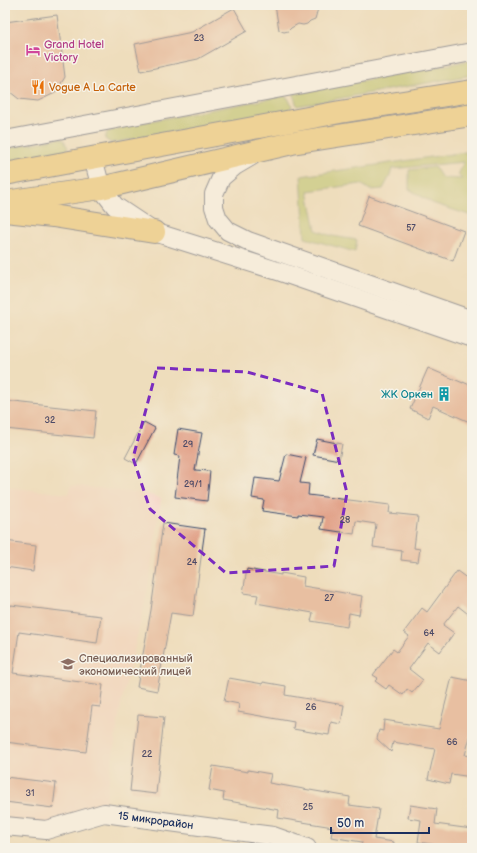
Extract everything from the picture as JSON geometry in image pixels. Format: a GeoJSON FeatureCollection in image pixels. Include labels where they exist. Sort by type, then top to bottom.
{"type":"FeatureCollection","features":[{"type":"Feature","properties":{"kind":"main road"},"geometry":{"type":"LineString","coordinates":[[5,174],[340,112],[472,91]]}},
{"type":"Feature","properties":{"kind":"main road"},"geometry":{"type":"LineString","coordinates":[[5,202],[101,188],[263,149],[300,142],[472,115]]}},
{"type":"Feature","properties":{"kind":"main road"},"geometry":{"type":"LineString","coordinates":[[5,211],[53,216],[154,232]]}},
{"type":"Feature","properties":{"kind":"street"},"geometry":{"type":"LineString","coordinates":[[5,140],[472,52]]}},
{"type":"Feature","properties":{"kind":"street"},"geometry":{"type":"LineString","coordinates":[[263,149],[234,166],[221,178],[214,194],[214,207],[218,219],[228,231],[248,241],[472,320]]}},
{"type":"Feature","properties":{"kind":"street"},"geometry":{"type":"LineString","coordinates":[[93,158],[101,188],[115,206],[154,232],[281,272],[472,338]]}},
{"type":"Feature","properties":{"kind":"street","name":"15 микрорайон"},"geometry":{"type":"LineString","coordinates":[[5,826],[46,830],[104,813],[273,836],[307,848]]}},
{"type":"Feature","properties":{"kind":"highlighted area"},"geometry":{"type":"Polygon","coordinates":[[[157,368],[247,372],[322,393],[347,493],[334,566],[226,573],[150,509],[133,458],[157,368]]]}},
{"type":"Feature","properties":{"kind":"shaded area","name":"Специализированный экономический лицей"},"geometry":{"type":"Polygon","coordinates":[[[71,485],[146,494],[161,498],[150,576],[121,704],[105,805],[41,840],[5,834],[5,487],[69,494],[71,485]]]}},
{"type":"Feature","properties":{"kind":"green space"},"geometry":{"type":"Polygon","coordinates":[[[472,60],[472,75],[297,106],[293,94],[472,60]]]}},
{"type":"Feature","properties":{"kind":"green space"},"geometry":{"type":"Polygon","coordinates":[[[284,96],[288,98],[292,106],[287,112],[111,143],[105,139],[107,132],[134,124],[284,96]]]}},
{"type":"Feature","properties":{"kind":"green space"},"geometry":{"type":"Polygon","coordinates":[[[60,138],[64,140],[68,148],[63,154],[5,165],[5,149],[60,138]]]}},
{"type":"Feature","properties":{"kind":"green space"},"geometry":{"type":"Polygon","coordinates":[[[472,151],[472,216],[432,203],[409,189],[409,170],[435,167],[442,178],[462,179],[458,175],[464,162],[392,169],[383,189],[370,190],[361,184],[308,191],[316,230],[332,236],[357,240],[355,252],[305,238],[301,176],[472,151]]]}},
{"type":"Feature","properties":{"kind":"building"},"geometry":{"type":"Polygon","coordinates":[[[275,5],[319,5],[315,19],[307,24],[298,24],[284,32],[279,30],[275,5]]]}},
{"type":"Feature","properties":{"kind":"building"},"geometry":{"type":"Polygon","coordinates":[[[234,8],[247,31],[198,59],[141,71],[135,44],[192,32],[234,8]]]}},
{"type":"Feature","properties":{"kind":"building","name":"Grand Hotel Victory"},"geometry":{"type":"Polygon","coordinates":[[[57,15],[65,77],[55,93],[38,101],[19,99],[5,88],[5,22],[57,15]]]}},
{"type":"Feature","properties":{"kind":"building"},"geometry":{"type":"Polygon","coordinates":[[[369,196],[464,231],[453,261],[358,226],[369,196]]]}},
{"type":"Feature","properties":{"kind":"building","name":"ЖК Оркен"},"geometry":{"type":"Polygon","coordinates":[[[428,368],[472,386],[472,423],[433,406],[428,418],[410,409],[428,368]]]}},
{"type":"Feature","properties":{"kind":"building"},"geometry":{"type":"Polygon","coordinates":[[[5,401],[96,411],[93,438],[5,429],[5,401]]]}},
{"type":"Feature","properties":{"kind":"building"},"geometry":{"type":"Polygon","coordinates":[[[144,422],[155,428],[136,464],[125,458],[144,422]]]}},
{"type":"Feature","properties":{"kind":"building"},"geometry":{"type":"Polygon","coordinates":[[[178,429],[202,433],[195,470],[210,471],[207,501],[175,497],[180,456],[174,455],[178,429]]]}},
{"type":"Feature","properties":{"kind":"building"},"geometry":{"type":"Polygon","coordinates":[[[317,439],[342,444],[339,460],[313,455],[317,439]]]}},
{"type":"Feature","properties":{"kind":"building"},"geometry":{"type":"Polygon","coordinates":[[[286,454],[306,458],[300,483],[309,484],[308,495],[390,505],[389,513],[418,516],[414,548],[420,549],[418,562],[401,560],[402,551],[373,547],[376,524],[356,521],[354,534],[321,529],[323,517],[298,514],[298,516],[262,511],[264,500],[252,498],[255,478],[279,481],[286,454]]]}},
{"type":"Feature","properties":{"kind":"building"},"geometry":{"type":"Polygon","coordinates":[[[163,523],[205,529],[193,616],[171,613],[157,691],[137,687],[151,610],[163,523]]]}},
{"type":"Feature","properties":{"kind":"building"},"geometry":{"type":"Polygon","coordinates":[[[5,541],[36,545],[33,571],[5,567],[5,541]]]}},
{"type":"Feature","properties":{"kind":"building"},"geometry":{"type":"Polygon","coordinates":[[[247,569],[281,575],[281,573],[304,577],[303,586],[362,596],[359,615],[349,613],[347,627],[311,621],[313,613],[256,603],[258,595],[243,593],[247,569]]]}},
{"type":"Feature","properties":{"kind":"building"},"geometry":{"type":"Polygon","coordinates":[[[457,571],[472,582],[472,617],[458,606],[443,625],[454,633],[440,652],[428,643],[409,669],[423,680],[412,693],[407,689],[403,695],[389,685],[386,689],[375,681],[378,678],[373,675],[393,649],[397,652],[409,636],[404,632],[422,608],[427,612],[457,571]]]}},
{"type":"Feature","properties":{"kind":"building"},"geometry":{"type":"Polygon","coordinates":[[[5,605],[101,616],[97,643],[19,632],[13,673],[103,685],[100,707],[92,706],[86,752],[5,742],[5,649],[7,631],[5,631],[5,605]]]}},
{"type":"Feature","properties":{"kind":"building"},"geometry":{"type":"Polygon","coordinates":[[[452,677],[472,681],[472,730],[465,755],[472,756],[472,777],[451,774],[449,784],[428,779],[435,749],[393,742],[391,752],[377,739],[379,730],[383,731],[384,720],[439,729],[452,677]]]}},
{"type":"Feature","properties":{"kind":"building"},"geometry":{"type":"Polygon","coordinates":[[[229,678],[263,684],[263,682],[286,686],[285,695],[344,705],[341,724],[331,722],[329,735],[293,729],[294,722],[238,712],[239,704],[224,701],[229,678]]]}},
{"type":"Feature","properties":{"kind":"building"},"geometry":{"type":"Polygon","coordinates":[[[138,715],[164,717],[156,794],[130,791],[138,715]]]}},
{"type":"Feature","properties":{"kind":"building"},"geometry":{"type":"Polygon","coordinates":[[[213,766],[271,774],[269,783],[350,797],[349,805],[379,809],[374,839],[394,842],[393,848],[361,848],[362,842],[331,837],[333,827],[278,818],[279,810],[223,800],[224,793],[209,790],[213,766]]]}},
{"type":"Feature","properties":{"kind":"building"},"geometry":{"type":"Polygon","coordinates":[[[5,777],[56,783],[53,808],[5,802],[5,777]]]}},
{"type":"Feature","properties":{"kind":"building"},"geometry":{"type":"Polygon","coordinates":[[[410,805],[437,809],[435,824],[472,829],[472,848],[444,848],[444,846],[418,842],[421,820],[408,818],[410,805]]]}},
{"type":"Feature","properties":{"kind":"place","name":"Grand Hotel Victory"},"geometry":{"type":"Point","coordinates":[33,50]}},
{"type":"Feature","properties":{"kind":"place","name":"Vogue A La Carte"},"geometry":{"type":"Point","coordinates":[38,87]}},
{"type":"Feature","properties":{"kind":"place","name":"ЖК Оркен"},"geometry":{"type":"Point","coordinates":[444,394]}},
{"type":"Feature","properties":{"kind":"place","name":"Специализированный экономический лицей"},"geometry":{"type":"Point","coordinates":[68,664]}}]}
